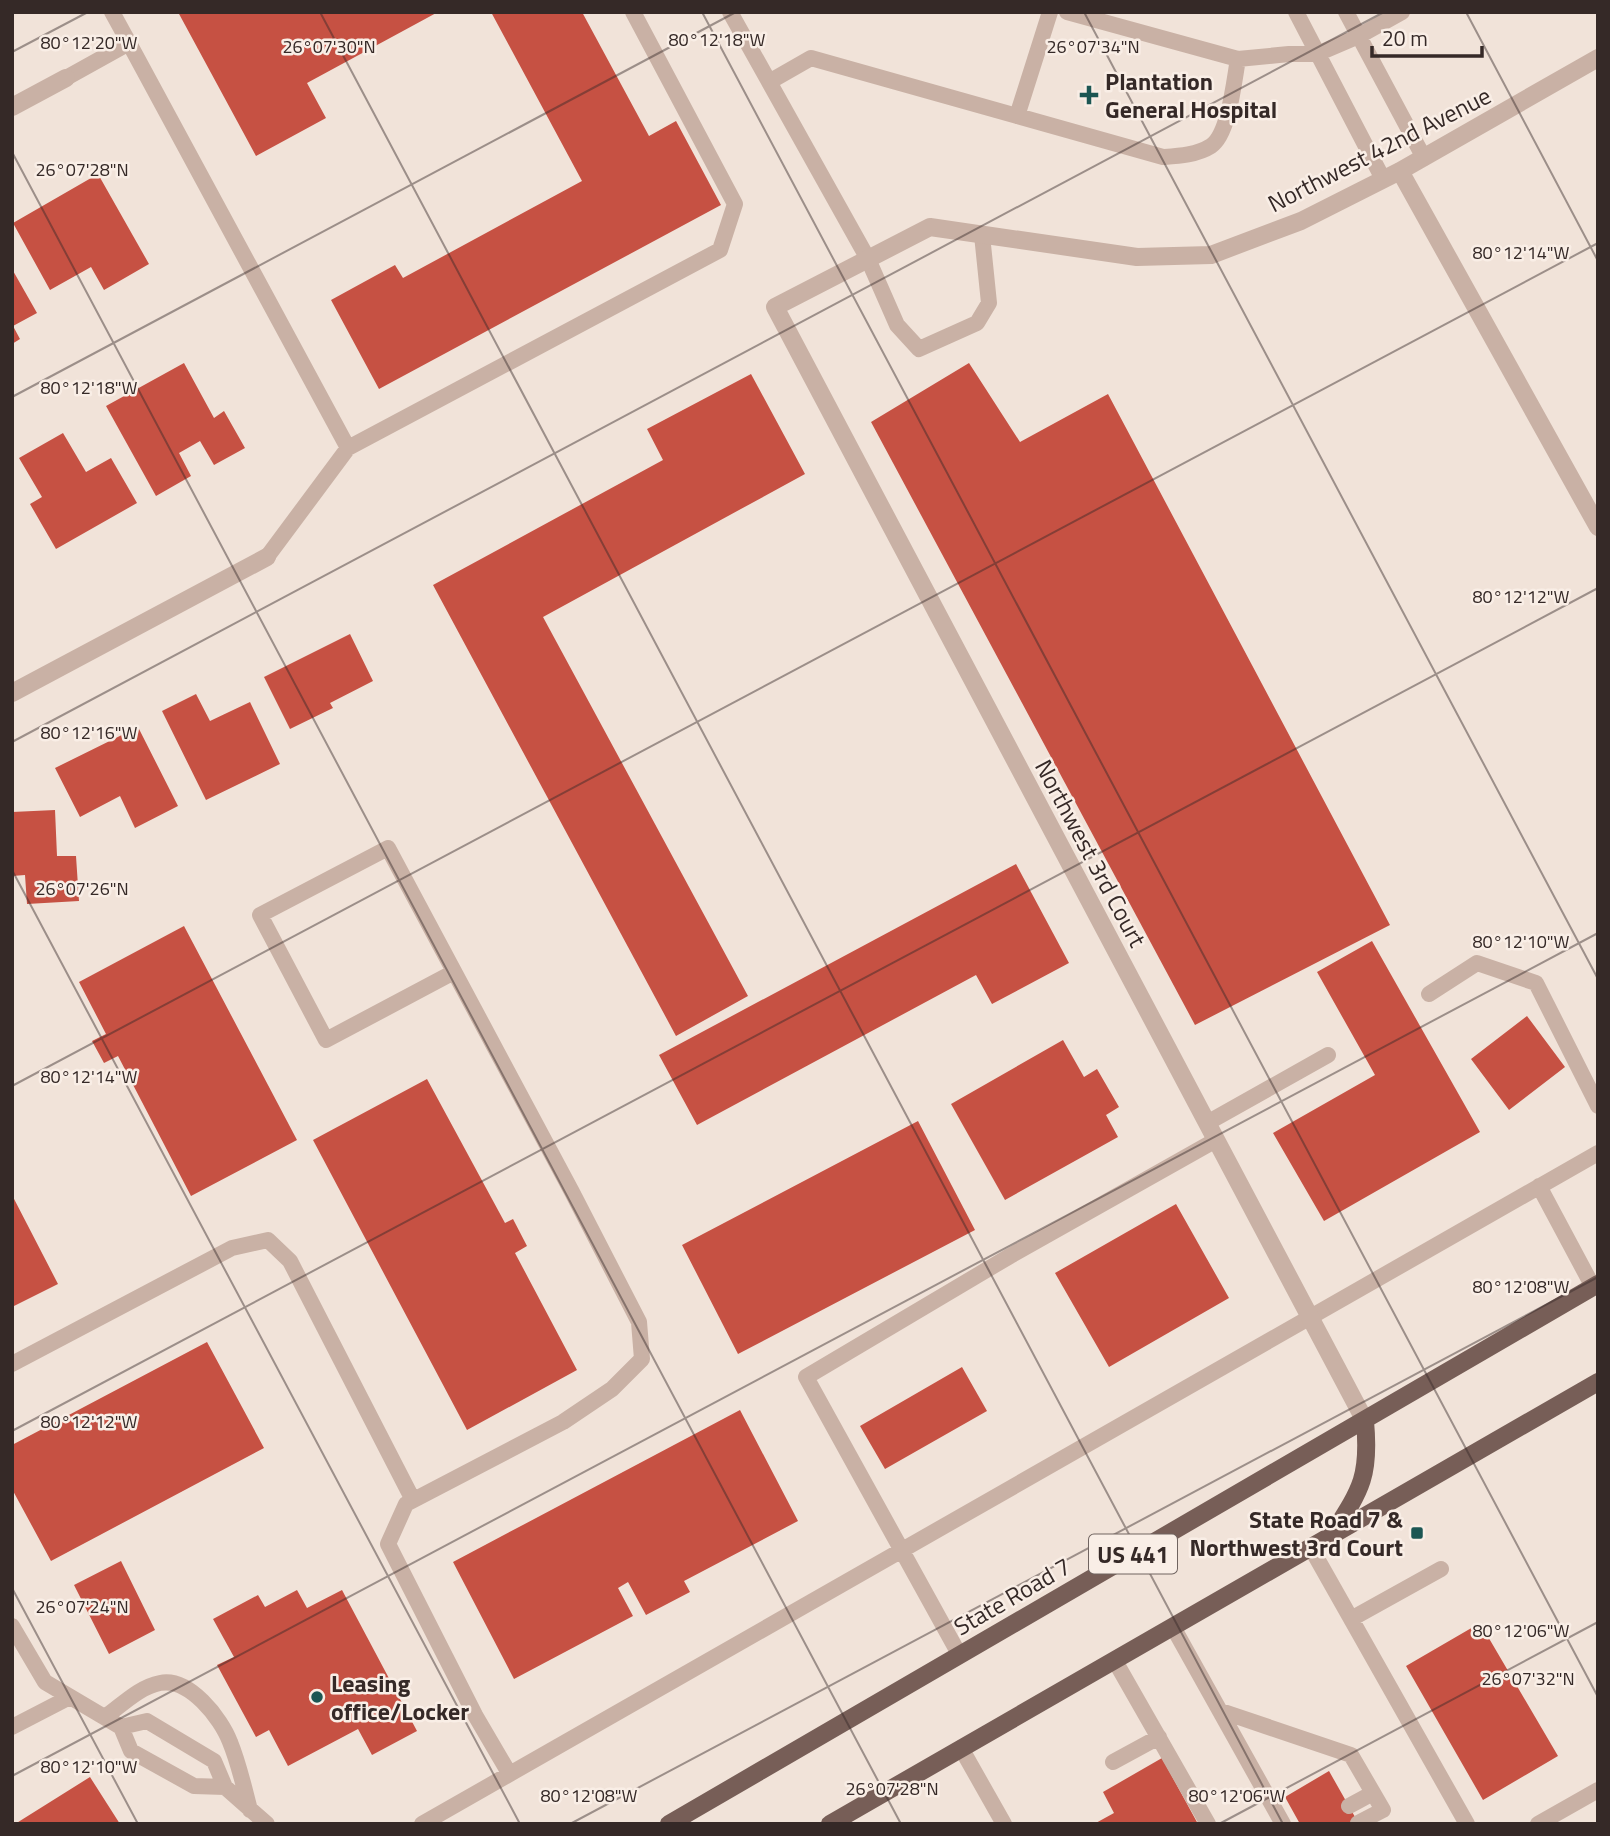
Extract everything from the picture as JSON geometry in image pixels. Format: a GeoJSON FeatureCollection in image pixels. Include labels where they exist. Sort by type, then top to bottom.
{"type":"FeatureCollection","features":[{"type":"Feature","properties":{"kind":"main road","name":"State Road 7"},"geometry":{"type":"LineString","coordinates":[[669,1824],[1595,1286]]}},
{"type":"Feature","properties":{"kind":"main road"},"geometry":{"type":"LineString","coordinates":[[830,1824],[1598,1382]]}},
{"type":"Feature","properties":{"kind":"main road"},"geometry":{"type":"LineString","coordinates":[[1331,1536],[1363,1482],[1368,1451],[1365,1420]]}},
{"type":"Feature","properties":{"kind":"street","name":"Northwest 42nd Avenue"},"geometry":{"type":"LineString","coordinates":[[775,307],[930,227],[1137,257],[1211,255],[1301,221],[1400,171],[1598,58]]}},
{"type":"Feature","properties":{"kind":"street"},"geometry":{"type":"LineString","coordinates":[[12,107],[66,78]]}},
{"type":"Feature","properties":{"kind":"street"},"geometry":{"type":"LineString","coordinates":[[1400,171],[1598,527]]}},
{"type":"Feature","properties":{"kind":"street","name":"Northwest 3rd Court"},"geometry":{"type":"LineString","coordinates":[[775,307],[1365,1420]]}},
{"type":"Feature","properties":{"kind":"street"},"geometry":{"type":"LineString","coordinates":[[12,693],[267,557]]}},
{"type":"Feature","properties":{"kind":"lane"},"geometry":{"type":"LineString","coordinates":[[113,12],[348,448]]}},
{"type":"Feature","properties":{"kind":"lane"},"geometry":{"type":"LineString","coordinates":[[267,557],[348,448],[720,250],[735,204],[633,12]]}},
{"type":"Feature","properties":{"kind":"lane"},"geometry":{"type":"LineString","coordinates":[[730,12],[868,259],[897,325],[919,349],[977,323],[989,303],[982,234]]}},
{"type":"Feature","properties":{"kind":"lane"},"geometry":{"type":"LineString","coordinates":[[1017,116],[1051,12]]}},
{"type":"Feature","properties":{"kind":"lane"},"geometry":{"type":"LineString","coordinates":[[1067,12],[1238,59],[1317,54],[1359,36],[1402,12]]}},
{"type":"Feature","properties":{"kind":"lane"},"geometry":{"type":"LineString","coordinates":[[1296,12],[1383,179]]}},
{"type":"Feature","properties":{"kind":"lane"},"geometry":{"type":"LineString","coordinates":[[1346,12],[1424,158]]}},
{"type":"Feature","properties":{"kind":"lane"},"geometry":{"type":"LineString","coordinates":[[66,78],[129,43]]}},
{"type":"Feature","properties":{"kind":"lane"},"geometry":{"type":"LineString","coordinates":[[769,82],[811,58],[1163,158],[1189,155],[1211,146],[1223,133],[1238,59]]}},
{"type":"Feature","properties":{"kind":"lane"},"geometry":{"type":"LineString","coordinates":[[454,972],[326,1040],[260,915],[388,848],[572,1192],[639,1322],[642,1359],[612,1388],[562,1422],[406,1504],[388,1544],[475,1715],[509,1773]]}},
{"type":"Feature","properties":{"kind":"lane"},"geometry":{"type":"LineString","coordinates":[[1429,994],[1477,963],[1536,983],[1598,1106]]}},
{"type":"Feature","properties":{"kind":"lane"},"geometry":{"type":"LineString","coordinates":[[1207,1123],[1328,1055]]}},
{"type":"Feature","properties":{"kind":"lane"},"geometry":{"type":"LineString","coordinates":[[959,1654],[806,1377],[1010,1256],[1216,1140]]}},
{"type":"Feature","properties":{"kind":"lane"},"geometry":{"type":"LineString","coordinates":[[422,1824],[1598,1153]]}},
{"type":"Feature","properties":{"kind":"lane"},"geometry":{"type":"LineString","coordinates":[[1539,1186],[1595,1286]]}},
{"type":"Feature","properties":{"kind":"lane"},"geometry":{"type":"LineString","coordinates":[[12,1364],[232,1248],[268,1240],[290,1261],[413,1500]]}},
{"type":"Feature","properties":{"kind":"lane"},"geometry":{"type":"LineString","coordinates":[[1311,1548],[1467,1824]]}},
{"type":"Feature","properties":{"kind":"lane"},"geometry":{"type":"LineString","coordinates":[[1351,1619],[1441,1569]]}},
{"type":"Feature","properties":{"kind":"lane"},"geometry":{"type":"LineString","coordinates":[[12,1626],[45,1682],[121,1727],[131,1751],[194,1786],[225,1787]]}},
{"type":"Feature","properties":{"kind":"lane"},"geometry":{"type":"LineString","coordinates":[[1173,1627],[1283,1824]]}},
{"type":"Feature","properties":{"kind":"lane"},"geometry":{"type":"LineString","coordinates":[[1115,1661],[1208,1824]]}},
{"type":"Feature","properties":{"kind":"lane"},"geometry":{"type":"LineString","coordinates":[[105,1717],[146,1687],[163,1682],[184,1686],[206,1704],[229,1740],[250,1810]]}},
{"type":"Feature","properties":{"kind":"lane"},"geometry":{"type":"LineString","coordinates":[[12,1727],[70,1697]]}},
{"type":"Feature","properties":{"kind":"lane"},"geometry":{"type":"LineString","coordinates":[[1221,1711],[1351,1755],[1386,1817],[1358,1823]]}},
{"type":"Feature","properties":{"kind":"lane"},"geometry":{"type":"LineString","coordinates":[[121,1727],[147,1721],[214,1761],[225,1787],[267,1824]]}},
{"type":"Feature","properties":{"kind":"lane"},"geometry":{"type":"LineString","coordinates":[[1113,1762],[1160,1737]]}},
{"type":"Feature","properties":{"kind":"lane"},"geometry":{"type":"LineString","coordinates":[[961,1748],[1004,1824]]}},
{"type":"Feature","properties":{"kind":"lane"},"geometry":{"type":"LineString","coordinates":[[1538,1824],[1598,1790]]}},
{"type":"Feature","properties":{"kind":"lane"},"geometry":{"type":"LineString","coordinates":[[1349,1806],[1373,1793]]}},
{"type":"Feature","properties":{"kind":"building"},"geometry":{"type":"Polygon","coordinates":[[[178,12],[438,12],[307,83],[326,118],[256,156],[178,12]]]}},
{"type":"Feature","properties":{"kind":"building"},"geometry":{"type":"Polygon","coordinates":[[[491,12],[582,12],[649,136],[676,121],[721,205],[379,389],[331,300],[395,265],[403,278],[582,181],[491,12]]]}},
{"type":"Feature","properties":{"kind":"building"},"geometry":{"type":"Polygon","coordinates":[[[98,174],[149,264],[104,290],[91,267],[50,290],[13,223],[98,174]]]}},
{"type":"Feature","properties":{"kind":"building"},"geometry":{"type":"Polygon","coordinates":[[[12,269],[37,313],[13,326],[20,339],[12,344],[12,269]]]}},
{"type":"Feature","properties":{"kind":"building"},"geometry":{"type":"Polygon","coordinates":[[[184,363],[214,418],[224,411],[245,448],[214,465],[200,441],[179,453],[191,476],[156,496],[106,406],[184,363]]]}},
{"type":"Feature","properties":{"kind":"building"},"geometry":{"type":"Polygon","coordinates":[[[969,363],[1020,442],[1108,394],[1390,925],[1195,1025],[871,422],[969,363]]]}},
{"type":"Feature","properties":{"kind":"building"},"geometry":{"type":"Polygon","coordinates":[[[751,374],[805,474],[543,617],[748,996],[676,1036],[433,585],[663,460],[647,429],[751,374]]]}},
{"type":"Feature","properties":{"kind":"building"},"geometry":{"type":"Polygon","coordinates":[[[63,433],[86,472],[111,458],[137,503],[56,549],[30,504],[42,497],[19,458],[63,433]]]}},
{"type":"Feature","properties":{"kind":"building"},"geometry":{"type":"Polygon","coordinates":[[[350,634],[373,681],[330,703],[333,708],[290,729],[264,677],[350,634]]]}},
{"type":"Feature","properties":{"kind":"building"},"geometry":{"type":"Polygon","coordinates":[[[196,694],[210,721],[250,702],[280,764],[206,800],[162,711],[196,694]]]}},
{"type":"Feature","properties":{"kind":"building"},"geometry":{"type":"Polygon","coordinates":[[[138,727],[178,806],[135,828],[120,796],[80,817],[55,768],[138,727]]]}},
{"type":"Feature","properties":{"kind":"building"},"geometry":{"type":"Polygon","coordinates":[[[55,810],[57,856],[76,856],[79,901],[27,904],[25,875],[12,876],[12,812],[55,810]]]}},
{"type":"Feature","properties":{"kind":"building"},"geometry":{"type":"Polygon","coordinates":[[[1016,864],[1069,963],[992,1004],[976,975],[697,1125],[659,1055],[1016,864]]]}},
{"type":"Feature","properties":{"kind":"building"},"geometry":{"type":"Polygon","coordinates":[[[184,926],[297,1140],[191,1196],[118,1056],[104,1063],[92,1041],[106,1034],[79,982],[184,926]]]}},
{"type":"Feature","properties":{"kind":"building"},"geometry":{"type":"Polygon","coordinates":[[[1372,941],[1480,1132],[1324,1221],[1273,1133],[1375,1075],[1317,972],[1372,941]]]}},
{"type":"Feature","properties":{"kind":"building"},"geometry":{"type":"Polygon","coordinates":[[[1527,1016],[1565,1067],[1509,1110],[1471,1059],[1527,1016]]]}},
{"type":"Feature","properties":{"kind":"building"},"geometry":{"type":"Polygon","coordinates":[[[1063,1040],[1084,1077],[1097,1069],[1119,1107],[1106,1115],[1118,1137],[1005,1200],[951,1104],[1063,1040]]]}},
{"type":"Feature","properties":{"kind":"building"},"geometry":{"type":"Polygon","coordinates":[[[427,1079],[505,1223],[513,1219],[527,1246],[515,1253],[577,1370],[467,1430],[313,1140],[427,1079]]]}},
{"type":"Feature","properties":{"kind":"building"},"geometry":{"type":"Polygon","coordinates":[[[918,1121],[975,1230],[738,1354],[682,1245],[918,1121]]]}},
{"type":"Feature","properties":{"kind":"building"},"geometry":{"type":"Polygon","coordinates":[[[12,1195],[58,1284],[12,1307],[12,1195]]]}},
{"type":"Feature","properties":{"kind":"building"},"geometry":{"type":"Polygon","coordinates":[[[1176,1204],[1229,1298],[1109,1367],[1055,1273],[1176,1204]]]}},
{"type":"Feature","properties":{"kind":"building"},"geometry":{"type":"Polygon","coordinates":[[[207,1342],[264,1448],[51,1561],[12,1489],[12,1445],[207,1342]]]}},
{"type":"Feature","properties":{"kind":"building"},"geometry":{"type":"Polygon","coordinates":[[[962,1367],[987,1411],[885,1469],[860,1426],[962,1367]]]}},
{"type":"Feature","properties":{"kind":"building"},"geometry":{"type":"Polygon","coordinates":[[[740,1410],[798,1521],[684,1581],[690,1592],[646,1615],[628,1582],[618,1588],[633,1616],[514,1679],[453,1562],[740,1410]]]}},
{"type":"Feature","properties":{"kind":"building"},"geometry":{"type":"Polygon","coordinates":[[[121,1561],[155,1630],[109,1654],[74,1585],[121,1561]]]}},
{"type":"Feature","properties":{"kind":"building","name":"Leasing office/Locker"},"geometry":{"type":"Polygon","coordinates":[[[297,1590],[307,1608],[342,1590],[417,1731],[372,1755],[358,1729],[288,1766],[269,1730],[256,1737],[217,1665],[234,1657],[213,1619],[258,1595],[265,1607],[297,1590]]]}},
{"type":"Feature","properties":{"kind":"building"},"geometry":{"type":"Polygon","coordinates":[[[1480,1623],[1558,1756],[1483,1800],[1406,1666],[1480,1623]]]}},
{"type":"Feature","properties":{"kind":"building"},"geometry":{"type":"Polygon","coordinates":[[[1162,1758],[1198,1824],[1094,1824],[1114,1813],[1103,1792],[1162,1758]]]}},
{"type":"Feature","properties":{"kind":"building"},"geometry":{"type":"Polygon","coordinates":[[[1329,1771],[1359,1824],[1300,1824],[1285,1797],[1329,1771]]]}},
{"type":"Feature","properties":{"kind":"building"},"geometry":{"type":"Polygon","coordinates":[[[90,1777],[120,1824],[15,1824],[90,1777]]]}},
{"type":"Feature","properties":{"kind":"place","name":"Plantation General Hospital"},"geometry":{"type":"Point","coordinates":[1089,95]}},
{"type":"Feature","properties":{"kind":"place","name":"State Road 7 & Northwest 3rd Court"},"geometry":{"type":"Point","coordinates":[1417,1533]}},
{"type":"Feature","properties":{"kind":"place","name":"Leasing office/Locker"},"geometry":{"type":"Point","coordinates":[317,1697]}}]}
